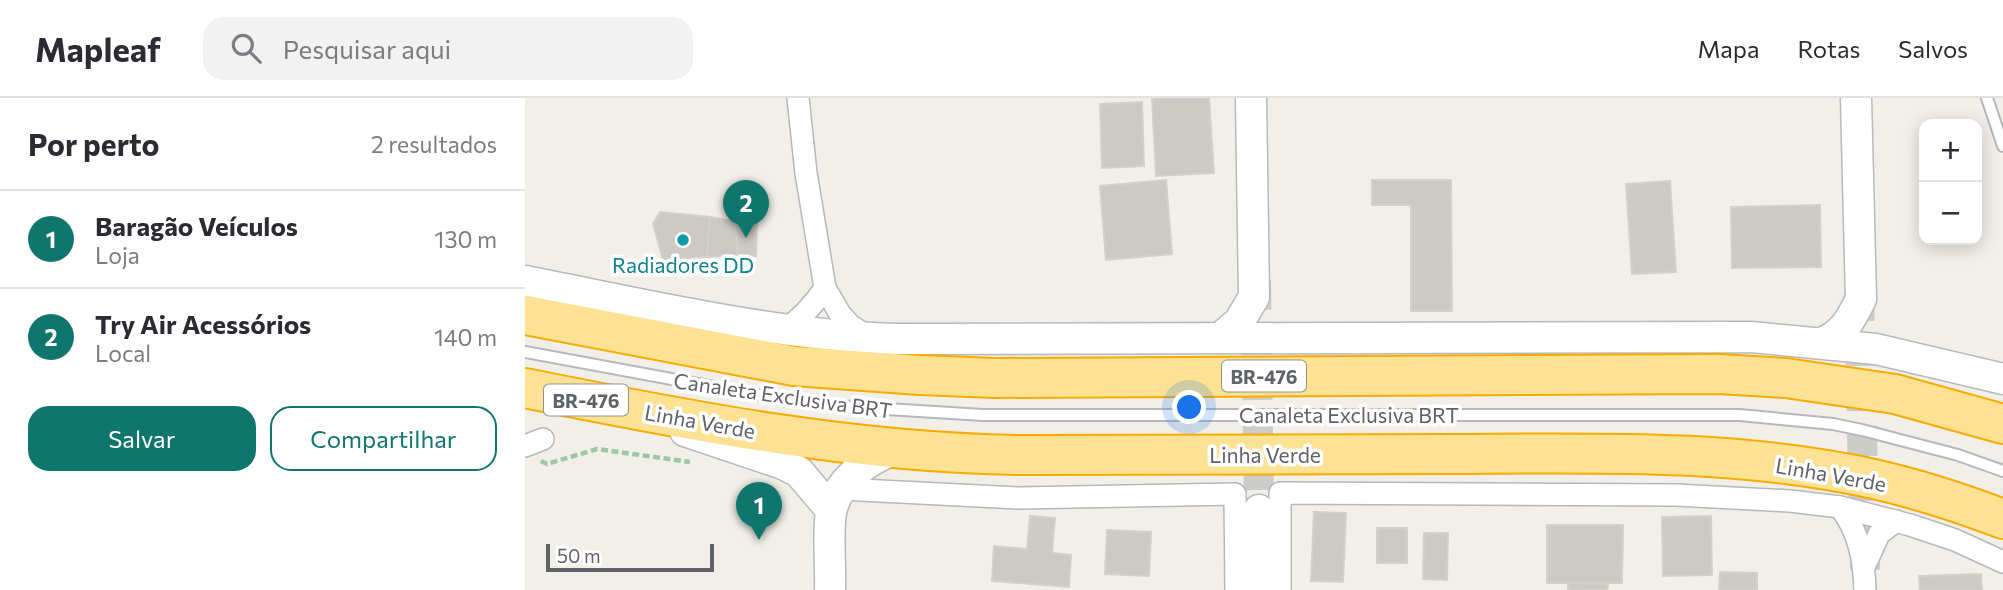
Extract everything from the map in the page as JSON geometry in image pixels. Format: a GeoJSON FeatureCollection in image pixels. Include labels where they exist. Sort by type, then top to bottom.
{"type":"FeatureCollection","features":[{"type":"Feature","properties":{"kind":"highway","name":"BR-476"},"geometry":{"type":"LineString","coordinates":[[525,315],[734,356],[849,371],[995,378],[1719,374],[1786,378],[1895,394],[2003,424]]}},
{"type":"Feature","properties":{"kind":"highway","name":"Linha Verde"},"geometry":{"type":"LineString","coordinates":[[525,388],[646,412],[808,439],[898,448],[1020,455],[1571,453],[1682,456],[1782,464],[1873,479],[1963,504],[2003,519]]}},
{"type":"Feature","properties":{"kind":"main road"},"geometry":{"type":"LineString","coordinates":[[1220,338],[1239,322],[1254,297],[1251,98]]}},
{"type":"Feature","properties":{"kind":"main road"},"geometry":{"type":"LineString","coordinates":[[1856,98],[1861,299],[1879,333],[1900,353]]}},
{"type":"Feature","properties":{"kind":"main road"},"geometry":{"type":"LineString","coordinates":[[525,281],[783,331],[869,338],[1719,335],[1824,342],[1900,353],[2003,379]]}},
{"type":"Feature","properties":{"kind":"main road"},"geometry":{"type":"LineString","coordinates":[[1254,297],[1273,321],[1300,337]]}},
{"type":"Feature","properties":{"kind":"main road"},"geometry":{"type":"LineString","coordinates":[[1824,342],[1845,329],[1861,299]]}},
{"type":"Feature","properties":{"kind":"main road"},"geometry":{"type":"LineString","coordinates":[[646,412],[691,435],[783,464],[799,472],[836,499]]}},
{"type":"Feature","properties":{"kind":"main road"},"geometry":{"type":"LineString","coordinates":[[830,590],[836,499],[857,470],[878,456],[898,448]]}},
{"type":"Feature","properties":{"kind":"main road"},"geometry":{"type":"LineString","coordinates":[[1258,499],[1260,590]]}},
{"type":"Feature","properties":{"kind":"street"},"geometry":{"type":"LineString","coordinates":[[798,98],[806,173],[825,288],[840,314],[869,338]]}},
{"type":"Feature","properties":{"kind":"street"},"geometry":{"type":"LineString","coordinates":[[783,331],[807,312],[825,288]]}},
{"type":"Feature","properties":{"kind":"street","name":"Linha Verde"},"geometry":{"type":"LineString","coordinates":[[836,499],[1676,495],[1790,501],[1840,507],[1896,521],[1955,540],[2003,562]]}},
{"type":"Feature","properties":{"kind":"street"},"geometry":{"type":"LineString","coordinates":[[1236,590],[1258,499]]}},
{"type":"Feature","properties":{"kind":"street"},"geometry":{"type":"LineString","coordinates":[[1258,499],[1280,590]]}},
{"type":"Feature","properties":{"kind":"street"},"geometry":{"type":"LineString","coordinates":[[1840,507],[1854,529],[1864,567],[1865,590]]}},
{"type":"Feature","properties":{"kind":"street"},"geometry":{"type":"LineString","coordinates":[[1864,567],[1879,534],[1896,521]]}},
{"type":"Feature","properties":{"kind":"lane"},"geometry":{"type":"LineString","coordinates":[[1987,98],[2003,146]]}},
{"type":"Feature","properties":{"kind":"lane","name":"Canaleta Exclusiva BRT"},"geometry":{"type":"LineString","coordinates":[[525,352],[769,397],[908,412],[983,415],[1671,413],[1787,418],[1833,424],[1912,442],[2003,471]]}},
{"type":"Feature","properties":{"kind":"path"},"geometry":{"type":"LineString","coordinates":[[535,447],[547,464],[597,449],[702,463]]}},
{"type":"Feature","properties":{"kind":"building"},"geometry":{"type":"Polygon","coordinates":[[[1152,98],[1209,98],[1214,173],[1156,176],[1152,98]]]}},
{"type":"Feature","properties":{"kind":"building"},"geometry":{"type":"Polygon","coordinates":[[[1142,102],[1144,166],[1102,168],[1100,104],[1142,102]]]}},
{"type":"Feature","properties":{"kind":"building"},"geometry":{"type":"Polygon","coordinates":[[[1166,180],[1172,254],[1106,260],[1100,186],[1166,180]]]}},
{"type":"Feature","properties":{"kind":"building"},"geometry":{"type":"Polygon","coordinates":[[[1372,180],[1451,180],[1452,311],[1411,311],[1411,205],[1372,205],[1372,180]]]}},
{"type":"Feature","properties":{"kind":"building"},"geometry":{"type":"Polygon","coordinates":[[[1670,181],[1676,272],[1632,274],[1626,184],[1670,181]]]}},
{"type":"Feature","properties":{"kind":"building"},"geometry":{"type":"Polygon","coordinates":[[[1820,205],[1821,267],[1732,268],[1731,207],[1820,205]]]}},
{"type":"Feature","properties":{"kind":"building","name":"Radiadores DD"},"geometry":{"type":"Polygon","coordinates":[[[660,212],[710,217],[707,257],[663,260],[653,224],[660,212]]]}},
{"type":"Feature","properties":{"kind":"building"},"geometry":{"type":"Polygon","coordinates":[[[710,217],[735,221],[738,255],[707,257],[710,217]]]}},
{"type":"Feature","properties":{"kind":"building"},"geometry":{"type":"Polygon","coordinates":[[[735,221],[757,222],[756,256],[738,255],[735,221]]]}},
{"type":"Feature","properties":{"kind":"building"},"geometry":{"type":"Polygon","coordinates":[[[1314,512],[1346,513],[1343,582],[1311,581],[1314,512]]]}},
{"type":"Feature","properties":{"kind":"building"},"geometry":{"type":"Polygon","coordinates":[[[1030,516],[1055,518],[1052,553],[1071,555],[1069,587],[992,581],[994,546],[1027,549],[1030,516]]]}},
{"type":"Feature","properties":{"kind":"building"},"geometry":{"type":"Polygon","coordinates":[[[1711,516],[1712,575],[1663,576],[1662,517],[1711,516]]]}},
{"type":"Feature","properties":{"kind":"building"},"geometry":{"type":"Polygon","coordinates":[[[1547,525],[1623,525],[1622,583],[1547,583],[1547,525]]]}},
{"type":"Feature","properties":{"kind":"building"},"geometry":{"type":"Polygon","coordinates":[[[1377,528],[1407,528],[1407,563],[1377,563],[1377,528]]]}},
{"type":"Feature","properties":{"kind":"building"},"geometry":{"type":"Polygon","coordinates":[[[1107,530],[1151,532],[1149,576],[1105,574],[1107,530]]]}},
{"type":"Feature","properties":{"kind":"building"},"geometry":{"type":"Polygon","coordinates":[[[1424,533],[1448,533],[1447,580],[1423,579],[1424,533]]]}},
{"type":"Feature","properties":{"kind":"building"},"geometry":{"type":"Polygon","coordinates":[[[1720,572],[1757,573],[1757,590],[1719,590],[1720,572]]]}},
{"type":"Feature","properties":{"kind":"building"},"geometry":{"type":"Polygon","coordinates":[[[1981,574],[1982,590],[1920,590],[1919,576],[1981,574]]]}},
{"type":"Feature","properties":{"kind":"building"},"geometry":{"type":"Polygon","coordinates":[[[1568,583],[1608,584],[1607,590],[1568,590],[1568,583]]]}},
{"type":"Feature","properties":{"kind":"tunnel"},"geometry":{"type":"LineString","coordinates":[[1256,280],[1259,510]]}},
{"type":"Feature","properties":{"kind":"tunnel"},"geometry":{"type":"LineString","coordinates":[[1859,291],[1865,570]]}},
{"type":"Feature","properties":{"kind":"place","name":"Try Air Acessórios"},"geometry":{"type":"Point","coordinates":[746,238]}},
{"type":"Feature","properties":{"kind":"place","name":"Radiadores DD"},"geometry":{"type":"Point","coordinates":[683,240]}},
{"type":"Feature","properties":{"kind":"place","name":"Baragão Veículos"},"geometry":{"type":"Point","coordinates":[759,540]}}]}
